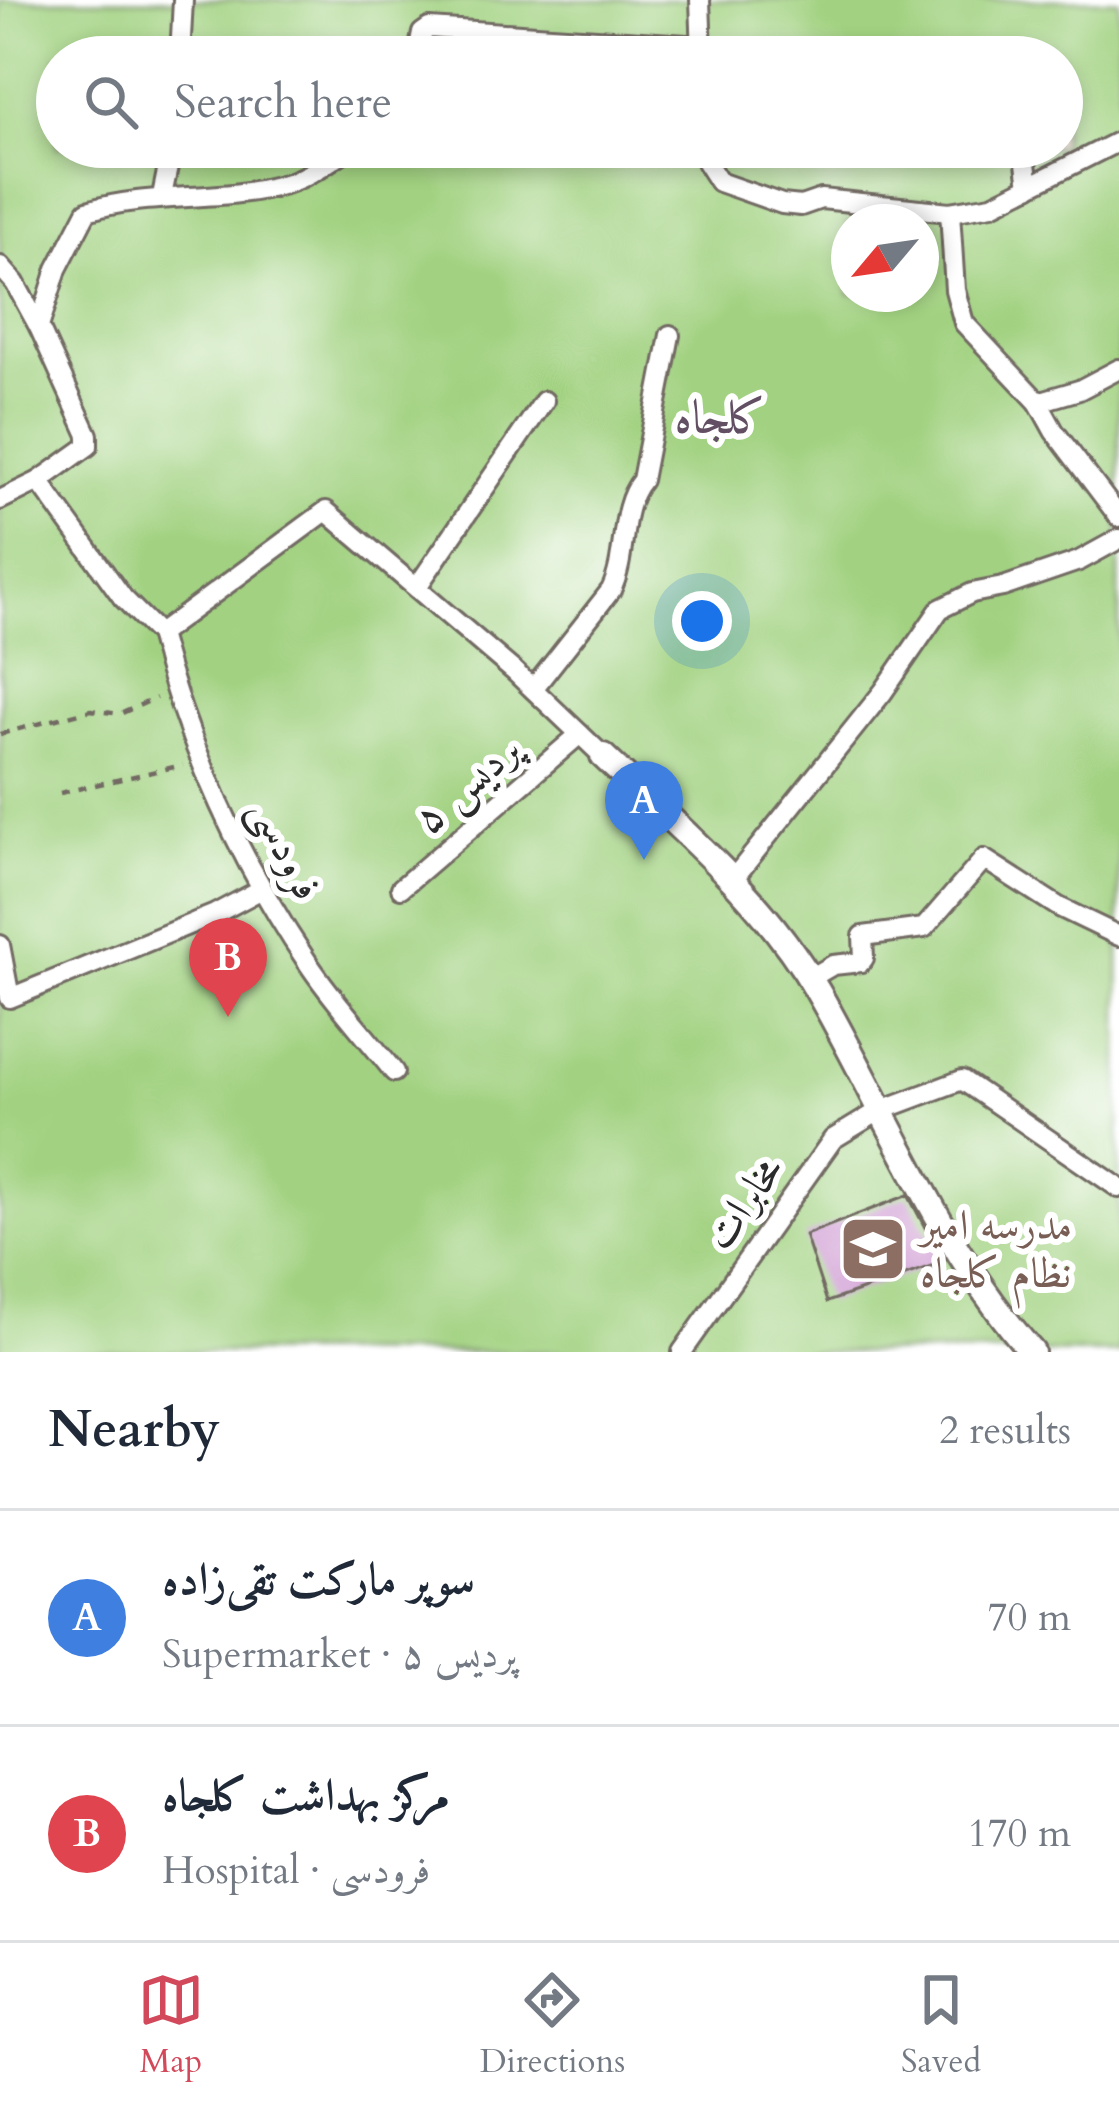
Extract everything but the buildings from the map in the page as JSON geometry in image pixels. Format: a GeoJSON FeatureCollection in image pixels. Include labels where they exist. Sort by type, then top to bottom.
{"type":"FeatureCollection","features":[{"type":"Feature","properties":{"kind":"street"},"geometry":{"type":"LineString","coordinates":[[181,36],[183,0]]}},
{"type":"Feature","properties":{"kind":"street"},"geometry":{"type":"LineString","coordinates":[[700,0],[701,36]]}},
{"type":"Feature","properties":{"kind":"street"},"geometry":{"type":"LineString","coordinates":[[421,36],[429,28],[524,36]]}},
{"type":"Feature","properties":{"kind":"street"},"geometry":{"type":"LineString","coordinates":[[1083,160],[1119,141]]}},
{"type":"Feature","properties":{"kind":"street"},"geometry":{"type":"LineString","coordinates":[[162,196],[168,168]]}},
{"type":"Feature","properties":{"kind":"street"},"geometry":{"type":"LineString","coordinates":[[39,327],[57,269],[87,211],[162,196],[252,191],[289,183],[315,168]]}},
{"type":"Feature","properties":{"kind":"street"},"geometry":{"type":"LineString","coordinates":[[710,168],[719,182],[782,204],[801,206],[821,199],[954,212],[992,205],[1067,168]]}},
{"type":"Feature","properties":{"kind":"street"},"geometry":{"type":"LineString","coordinates":[[1027,168],[1029,188]]}},
{"type":"Feature","properties":{"kind":"street"},"geometry":{"type":"LineString","coordinates":[[954,212],[955,290],[964,323],[1038,402],[1054,431],[1119,517]]}},
{"type":"Feature","properties":{"kind":"street"},"geometry":{"type":"LineString","coordinates":[[0,266],[39,327],[88,435],[88,446],[39,481],[0,500]]}},
{"type":"Feature","properties":{"kind":"street"},"geometry":{"type":"LineString","coordinates":[[533,689],[619,575],[630,494],[642,480],[670,335]]}},
{"type":"Feature","properties":{"kind":"street"},"geometry":{"type":"LineString","coordinates":[[1038,402],[1078,390],[1119,368]]}},
{"type":"Feature","properties":{"kind":"street"},"geometry":{"type":"LineString","coordinates":[[417,587],[544,401]]}},
{"type":"Feature","properties":{"kind":"street"},"geometry":{"type":"LineString","coordinates":[[39,481],[123,598],[159,634],[326,511],[533,689],[734,878],[809,979],[879,1112],[1024,1349]]}},
{"type":"Feature","properties":{"kind":"street"},"geometry":{"type":"LineString","coordinates":[[734,878],[883,692],[940,609],[972,593],[1079,560],[1119,539]]}},
{"type":"Feature","properties":{"kind":"street","name":"فرودسی"},"geometry":{"type":"LineString","coordinates":[[159,634],[174,690],[202,760],[262,889],[310,966],[394,1072]]}},
{"type":"Feature","properties":{"kind":"street","name":"پردیس ۵"},"geometry":{"type":"LineString","coordinates":[[401,888],[580,734]]}},
{"type":"Feature","properties":{"kind":"street"},"geometry":{"type":"LineString","coordinates":[[809,979],[833,964],[861,962],[863,936],[924,928],[984,859],[1059,907],[1119,936]]}},
{"type":"Feature","properties":{"kind":"street"},"geometry":{"type":"LineString","coordinates":[[0,945],[10,998],[215,914],[262,889]]}},
{"type":"Feature","properties":{"kind":"street","name":"مخابرات"},"geometry":{"type":"LineString","coordinates":[[682,1352],[833,1139],[879,1112],[962,1080],[1119,1188]]}},
{"type":"Feature","properties":{"kind":"path"},"geometry":{"type":"LineString","coordinates":[[0,734],[92,710],[120,714],[174,690]]}},
{"type":"Feature","properties":{"kind":"path"},"geometry":{"type":"LineString","coordinates":[[60,794],[202,760]]}},
{"type":"Feature","properties":{"kind":"green space"},"geometry":{"type":"Polygon","coordinates":[[[0,0],[1119,0],[1119,1352],[0,1352],[0,0]]]}},
{"type":"Feature","properties":{"kind":"place","name":"سوپر مارکت تقی‌زاده"},"geometry":{"type":"Point","coordinates":[644,860]}},
{"type":"Feature","properties":{"kind":"place","name":"مرکز بهداشت کلجاه"},"geometry":{"type":"Point","coordinates":[228,1017]}},
{"type":"Feature","properties":{"kind":"place","name":"مدرسه امیر نظام کلجاه"},"geometry":{"type":"Point","coordinates":[873,1249]}},
{"type":"Feature","properties":{"kind":"district","name":"کلجاه"},"geometry":{"type":"Point","coordinates":[720,417]}}]}
